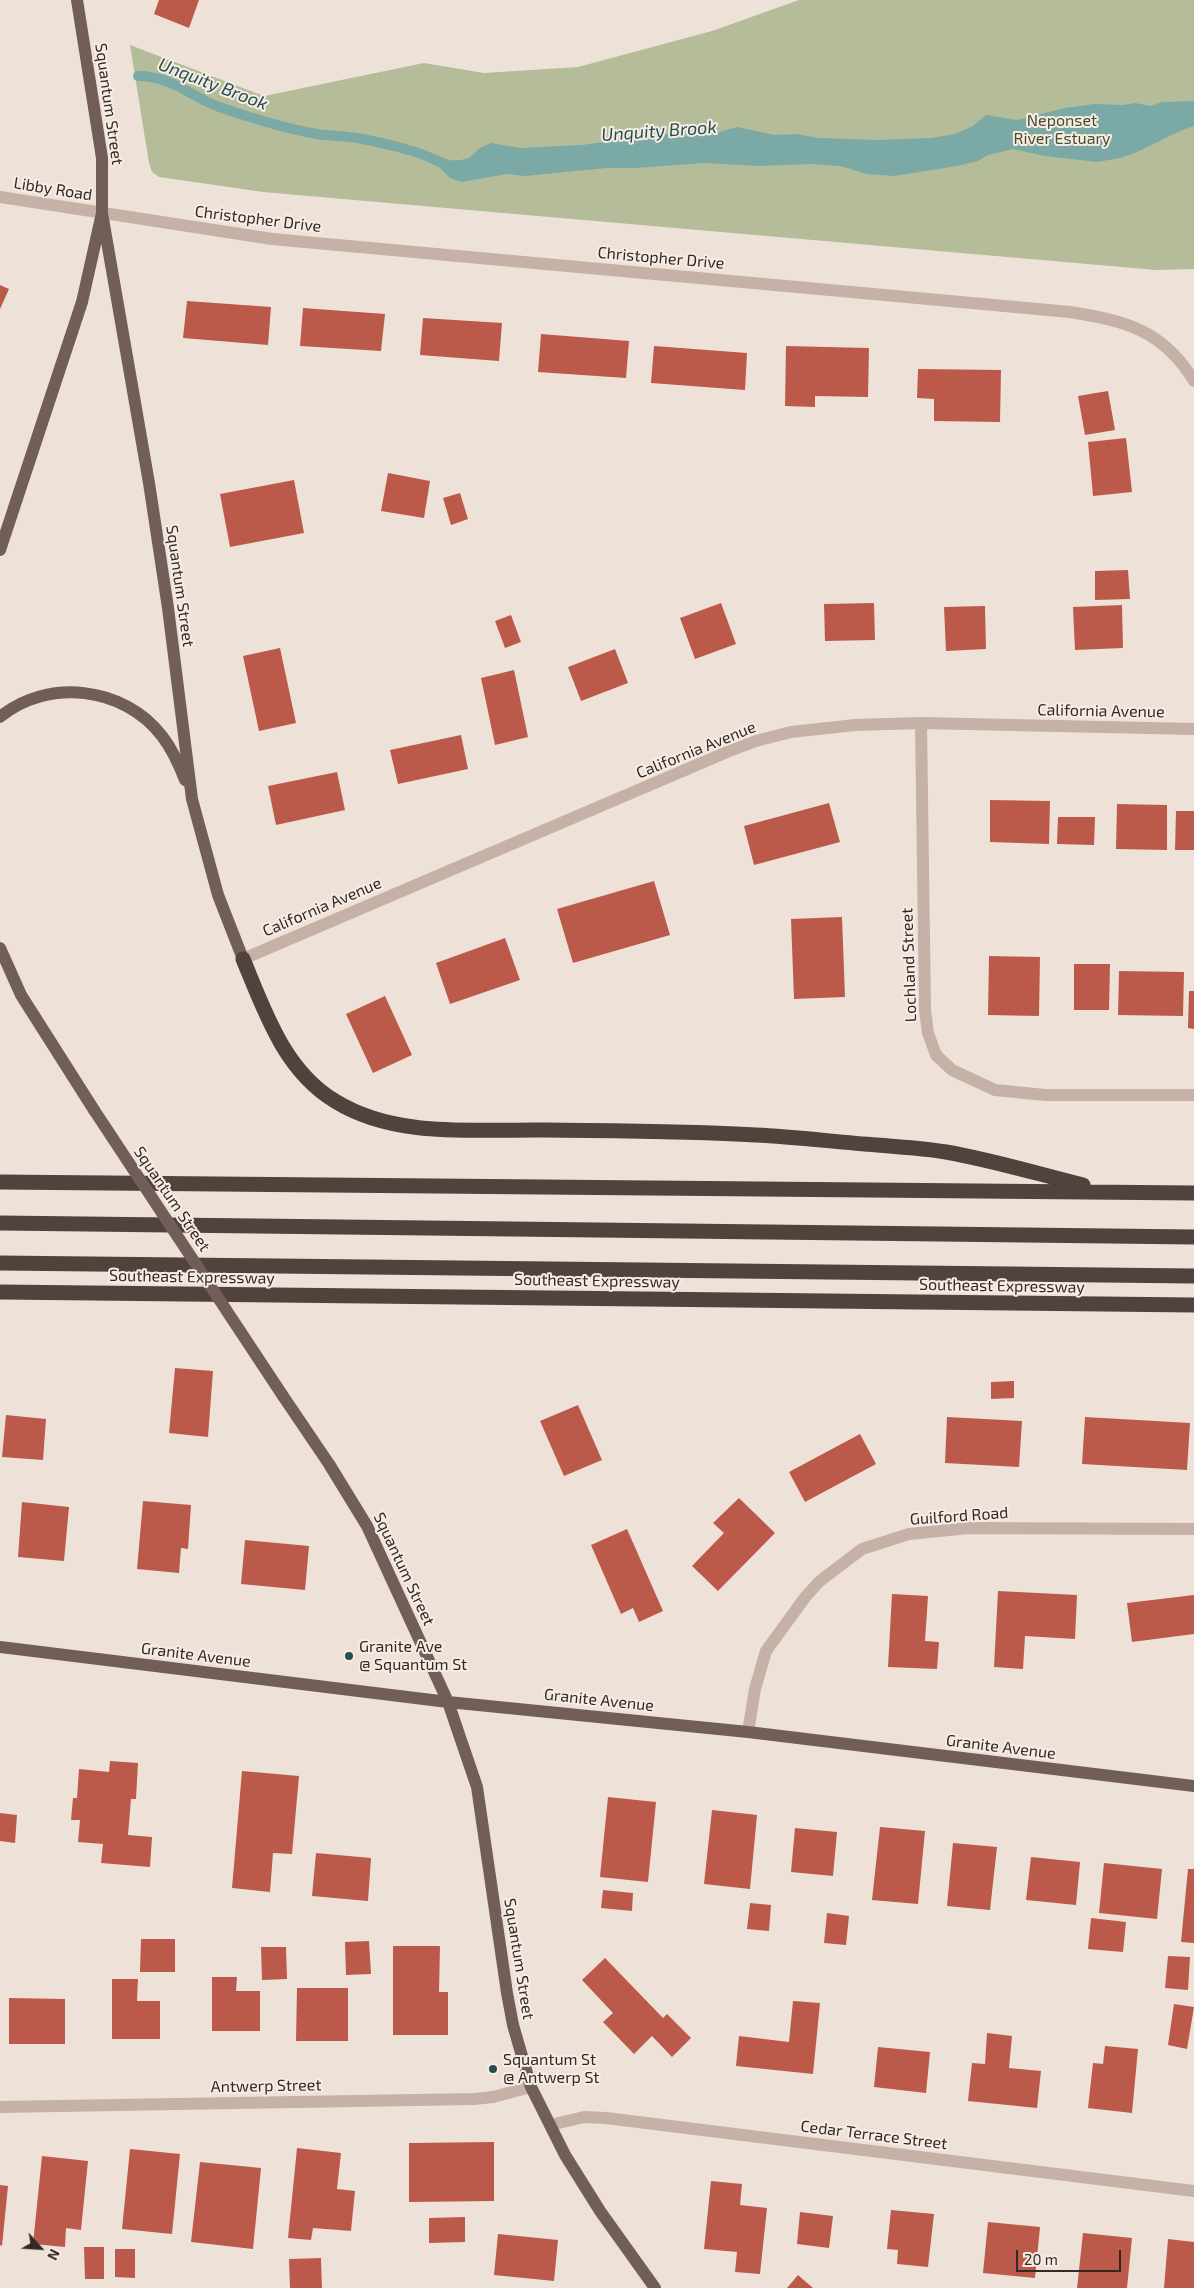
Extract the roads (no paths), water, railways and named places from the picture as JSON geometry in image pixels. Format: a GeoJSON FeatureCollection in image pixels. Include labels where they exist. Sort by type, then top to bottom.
{"type":"FeatureCollection","features":[{"type":"Feature","properties":{"kind":"highway"},"geometry":{"type":"LineString","coordinates":[[243,959],[269,1022],[280,1044],[295,1065],[314,1086],[335,1101],[358,1114],[383,1122],[437,1128],[758,1135],[946,1152],[1108,1191]]}},
{"type":"Feature","properties":{"kind":"highway"},"geometry":{"type":"LineString","coordinates":[[0,1182],[1194,1193]]}},
{"type":"Feature","properties":{"kind":"highway"},"geometry":{"type":"LineString","coordinates":[[0,1223],[1194,1237]]}},
{"type":"Feature","properties":{"kind":"highway"},"geometry":{"type":"LineString","coordinates":[[0,1263],[1194,1276]]}},
{"type":"Feature","properties":{"kind":"highway","name":"Southeast Expressway"},"geometry":{"type":"LineString","coordinates":[[0,1292],[1194,1305]]}},
{"type":"Feature","properties":{"kind":"main road","name":"Squantum Street"},"geometry":{"type":"LineString","coordinates":[[77,0],[102,158],[102,213],[149,483],[168,608],[192,798],[218,896],[243,959]]}},
{"type":"Feature","properties":{"kind":"main road","name":"Squantum Street"},"geometry":{"type":"LineString","coordinates":[[0,550],[82,302],[102,213]]}},
{"type":"Feature","properties":{"kind":"main road"},"geometry":{"type":"LineString","coordinates":[[0,717],[27,700],[46,695],[86,692],[107,697],[144,717],[161,734],[172,752],[192,798]]}},
{"type":"Feature","properties":{"kind":"main road","name":"Squantum Street"},"geometry":{"type":"LineString","coordinates":[[0,948],[22,995],[94,1110],[329,1464],[367,1526],[448,1702],[477,1787],[507,1993],[513,2025],[531,2087],[565,2155],[600,2211],[655,2288]]}},
{"type":"Feature","properties":{"kind":"main road","name":"Granite Avenue"},"geometry":{"type":"LineString","coordinates":[[0,1647],[448,1702],[748,1732],[1194,1786]]}},
{"type":"Feature","properties":{"kind":"street","name":"Libby Road"},"geometry":{"type":"LineString","coordinates":[[0,197],[102,213]]}},
{"type":"Feature","properties":{"kind":"street","name":"Christopher Drive"},"geometry":{"type":"LineString","coordinates":[[102,213],[272,239],[1070,312],[1106,318],[1132,325],[1150,334],[1168,347],[1182,362],[1194,381]]}},
{"type":"Feature","properties":{"kind":"street","name":"California Avenue"},"geometry":{"type":"LineString","coordinates":[[243,959],[756,741],[791,732],[823,728],[921,723],[1194,729]]}},
{"type":"Feature","properties":{"kind":"street","name":"Lochland Street"},"geometry":{"type":"LineString","coordinates":[[921,723],[924,1010],[928,1034],[936,1055],[952,1070],[995,1090],[1045,1095],[1194,1095]]}},
{"type":"Feature","properties":{"kind":"street","name":"Guilford Road"},"geometry":{"type":"LineString","coordinates":[[748,1732],[756,1689],[766,1651],[806,1596],[820,1581],[862,1549],[909,1534],[969,1528],[1194,1529]]}},
{"type":"Feature","properties":{"kind":"street","name":"Antwerp Street"},"geometry":{"type":"LineString","coordinates":[[0,2107],[474,2099],[493,2097],[531,2087]]}},
{"type":"Feature","properties":{"kind":"street","name":"Cedar Terrace Street"},"geometry":{"type":"LineString","coordinates":[[550,2125],[584,2117],[606,2118],[1194,2191]]}},
{"type":"Feature","properties":{"kind":"water"},"geometry":{"type":"Polygon","coordinates":[[[1194,101],[1194,126],[1137,152],[1120,158],[1097,162],[1045,156],[1013,149],[988,155],[978,161],[957,166],[894,176],[867,174],[840,166],[813,164],[758,166],[704,163],[607,168],[525,176],[507,174],[462,182],[450,178],[433,161],[469,158],[480,148],[491,143],[520,148],[582,145],[663,134],[708,135],[737,127],[775,135],[797,134],[818,138],[877,140],[931,138],[955,134],[973,126],[986,115],[1017,120],[1065,108],[1094,104],[1123,105],[1135,103],[1151,106],[1162,102],[1194,101]]]}},
{"type":"Feature","properties":{"kind":"waterway","name":"Unquity Brook"},"geometry":{"type":"LineString","coordinates":[[138,76],[151,77],[173,84],[214,105],[236,113],[317,134],[357,138],[384,144],[422,154],[446,164]]}},
{"type":"Feature","properties":{"kind":"place","name":"Granite Ave @ Squantum St"},"geometry":{"type":"Point","coordinates":[349,1656]}},
{"type":"Feature","properties":{"kind":"place","name":"Squantum St @ Antwerp St"},"geometry":{"type":"Point","coordinates":[493,2069]}},
{"type":"Feature","properties":{"kind":"park label","name":"Neponset River Estuary"},"geometry":{"type":"Point","coordinates":[1062,130]}}]}
